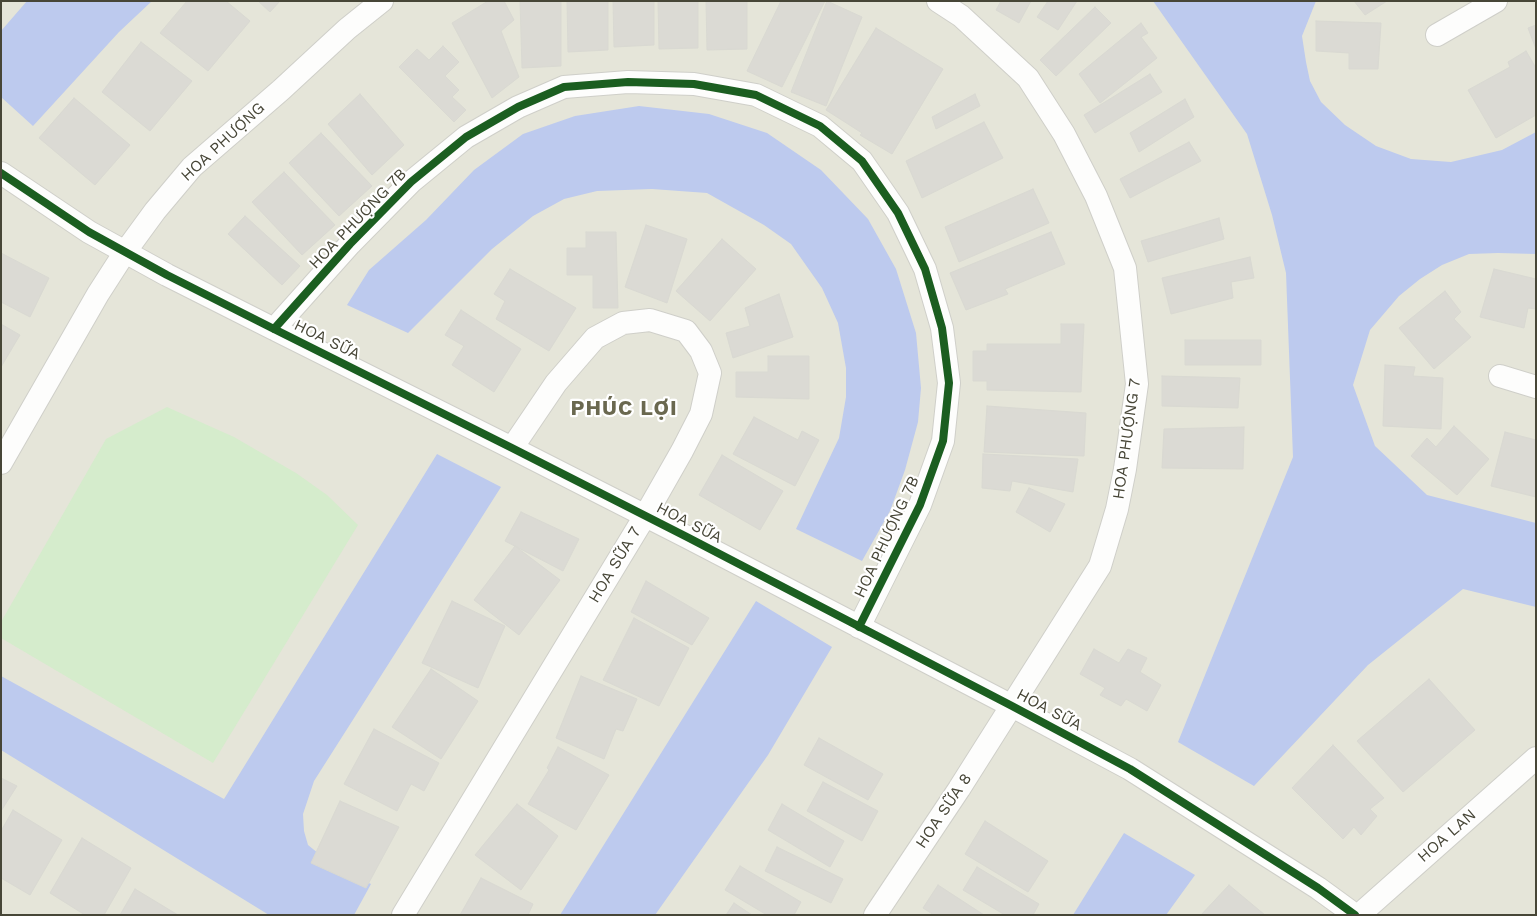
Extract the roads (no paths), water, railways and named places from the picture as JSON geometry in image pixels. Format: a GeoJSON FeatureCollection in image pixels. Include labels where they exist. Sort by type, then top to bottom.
{"type":"FeatureCollection","features":[{"type":"Feature","properties":{"kind":"street","name":"HOA PHƯỢNG"},"geometry":{"type":"LineString","coordinates":[[1,464],[98,294],[125,252],[192,167],[281,90],[347,29],[382,1]]}},
{"type":"Feature","properties":{"kind":"street","name":"HOA PHƯỢNG 7"},"geometry":{"type":"LineString","coordinates":[[938,1],[961,16],[1028,78],[1068,142],[1096,196],[1124,268],[1137,384],[1125,469],[1117,509],[1100,566],[1012,706]]}},
{"type":"Feature","properties":{"kind":"street"},"geometry":{"type":"LineString","coordinates":[[1437,35],[1496,1]]}},
{"type":"Feature","properties":{"kind":"street","name":"HOA PHƯỢNG 7B"},"geometry":{"type":"LineString","coordinates":[[274,330],[350,244],[411,182],[466,137],[518,107],[564,86],[628,82],[694,84],[756,95],[820,126],[862,161],[898,213],[925,269],[942,328],[949,383],[943,441],[920,505],[859,627]]}},
{"type":"Feature","properties":{"kind":"street","name":"HOA SỮA"},"geometry":{"type":"LineString","coordinates":[[1,173],[89,232],[125,252],[274,330],[645,516],[1130,769],[1318,888],[1354,915]]}},
{"type":"Feature","properties":{"kind":"street","name":"HOA SỮA 7"},"geometry":{"type":"LineString","coordinates":[[403,915],[645,516],[682,451],[701,414],[710,373],[701,350],[686,331],[650,320],[623,323],[595,338],[556,384],[512,448]]}},
{"type":"Feature","properties":{"kind":"street"},"geometry":{"type":"LineString","coordinates":[[1500,376],[1536,387]]}},
{"type":"Feature","properties":{"kind":"street","name":"HOA SỮA 8"},"geometry":{"type":"LineString","coordinates":[[875,915],[1012,706]]}},
{"type":"Feature","properties":{"kind":"street","name":"HOA LAN"},"geometry":{"type":"LineString","coordinates":[[1359,915],[1536,758]]}},
{"type":"Feature","properties":{"kind":"water"},"geometry":{"type":"Polygon","coordinates":[[[27,1],[152,1],[119,32],[33,126],[1,97],[1,31],[27,1]]]}},
{"type":"Feature","properties":{"kind":"water"},"geometry":{"type":"Polygon","coordinates":[[[1153,1],[1316,1],[1302,36],[1310,81],[1321,102],[1345,125],[1376,146],[1411,159],[1451,162],[1502,150],[1536,132],[1536,254],[1469,254],[1442,265],[1420,279],[1399,296],[1370,330],[1353,385],[1375,446],[1427,495],[1536,523],[1536,607],[1463,589],[1368,665],[1254,786],[1178,742],[1293,457],[1286,273],[1272,215],[1247,134],[1153,1]]]}},
{"type":"Feature","properties":{"kind":"water"},"geometry":{"type":"Polygon","coordinates":[[[639,106],[709,114],[767,133],[821,170],[868,219],[896,269],[916,333],[921,388],[918,422],[905,470],[890,511],[862,561],[796,529],[839,438],[846,397],[846,368],[838,323],[822,288],[791,244],[764,225],[707,193],[652,189],[597,191],[564,199],[533,216],[492,249],[408,333],[347,305],[369,270],[426,220],[474,170],[523,134],[575,116],[639,106]]]}},
{"type":"Feature","properties":{"kind":"water"},"geometry":{"type":"Polygon","coordinates":[[[437,454],[501,487],[314,781],[303,814],[304,831],[308,845],[335,867],[371,884],[354,915],[269,915],[1,750],[1,676],[224,799],[437,454]]]}},
{"type":"Feature","properties":{"kind":"water"},"geometry":{"type":"Polygon","coordinates":[[[756,601],[832,647],[768,755],[655,915],[560,915],[756,601]]]}},
{"type":"Feature","properties":{"kind":"water"},"geometry":{"type":"Polygon","coordinates":[[[1124,833],[1195,875],[1166,915],[1073,915],[1124,833]]]}},
{"type":"Feature","properties":{"kind":"district","name":"PHÚC LỢI"},"geometry":{"type":"Point","coordinates":[624,409]}}]}
